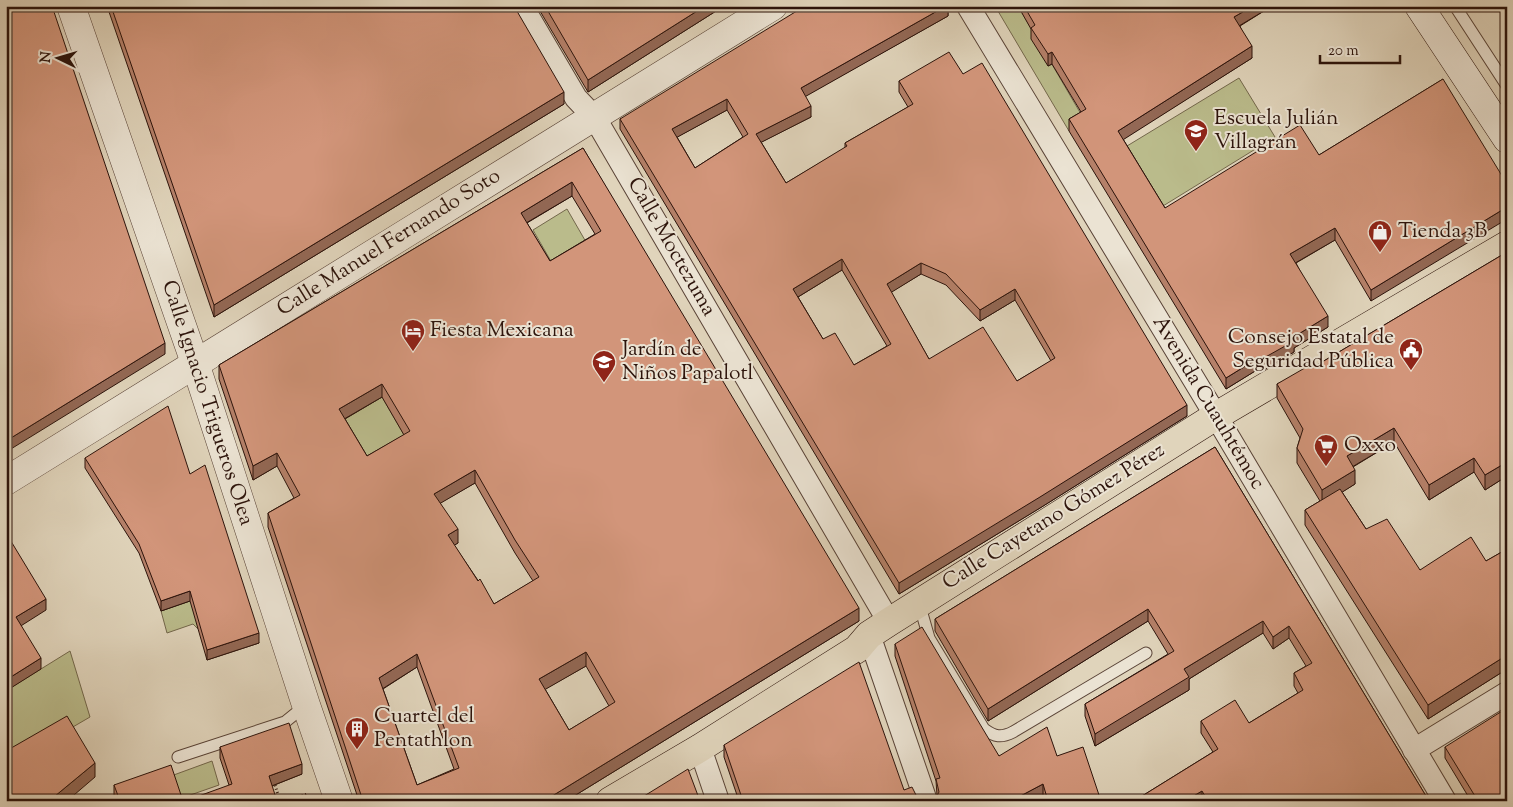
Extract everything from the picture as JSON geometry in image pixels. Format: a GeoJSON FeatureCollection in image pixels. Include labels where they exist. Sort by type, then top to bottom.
{"type":"FeatureCollection","features":[{"type":"Feature","properties":{"kind":"main road","name":"Calle Cayetano Gómez Pérez"},"geometry":{"type":"LineString","coordinates":[[610,801],[700,748],[857,649],[879,628],[1216,416],[1507,245]]}},
{"type":"Feature","properties":{"kind":"street","name":"Calle Ignacio Trigueros Olea"},"geometry":{"type":"LineString","coordinates":[[71,6],[195,362],[339,801]]}},
{"type":"Feature","properties":{"kind":"street","name":"Calle Moctezuma"},"geometry":{"type":"LineString","coordinates":[[522,6],[576,98],[595,118],[879,628],[926,801]]}},
{"type":"Feature","properties":{"kind":"street","name":"Calle Manuel Fernando Soto"},"geometry":{"type":"LineString","coordinates":[[6,481],[195,362],[595,118],[773,6]]}},
{"type":"Feature","properties":{"kind":"street","name":"Avenida Cuauhtémoc"},"geometry":{"type":"LineString","coordinates":[[968,6],[1216,416],[1445,801]]}},
{"type":"Feature","properties":{"kind":"street"},"geometry":{"type":"LineString","coordinates":[[1419,6],[1507,139]]}},
{"type":"Feature","properties":{"kind":"street"},"geometry":{"type":"LineString","coordinates":[[1414,750],[1507,693]]}},
{"type":"Feature","properties":{"kind":"street"},"geometry":{"type":"LineString","coordinates":[[700,748],[718,801]]}},
{"type":"Feature","properties":{"kind":"lane"},"geometry":{"type":"LineString","coordinates":[[1455,6],[1507,86]]}},
{"type":"Feature","properties":{"kind":"lane"},"geometry":{"type":"LineString","coordinates":[[918,603],[929,638],[984,729],[992,735],[1004,737],[1146,653]]}},
{"type":"Feature","properties":{"kind":"lane"},"geometry":{"type":"LineString","coordinates":[[178,757],[285,722],[306,705]]}},
{"type":"Feature","properties":{"kind":"path"},"geometry":{"type":"LineString","coordinates":[[271,775],[280,801]]}},
{"type":"Feature","properties":{"kind":"path"},"geometry":{"type":"LineString","coordinates":[[288,801],[313,792]]}},
{"type":"Feature","properties":{"kind":"green space"},"geometry":{"type":"Polygon","coordinates":[[[995,6],[1018,6],[1085,121],[1069,131],[995,6]]]}},
{"type":"Feature","properties":{"kind":"green space"},"geometry":{"type":"Polygon","coordinates":[[[1239,78],[1275,137],[1163,206],[1127,146],[1239,78]]]}},
{"type":"Feature","properties":{"kind":"green space"},"geometry":{"type":"Polygon","coordinates":[[[567,209],[586,242],[552,263],[533,230],[567,209]]]}},
{"type":"Feature","properties":{"kind":"green space"},"geometry":{"type":"Polygon","coordinates":[[[382,397],[410,445],[367,469],[339,422],[382,397]]]}},
{"type":"Feature","properties":{"kind":"green space"},"geometry":{"type":"Polygon","coordinates":[[[192,574],[198,629],[193,624],[167,633],[161,611],[177,605],[192,574]]]}},
{"type":"Feature","properties":{"kind":"green space"},"geometry":{"type":"Polygon","coordinates":[[[70,651],[90,717],[6,766],[6,735],[8,733],[7,690],[70,651]]]}},
{"type":"Feature","properties":{"kind":"green space"},"geometry":{"type":"Polygon","coordinates":[[[212,761],[219,785],[179,799],[171,776],[212,761]]]}},
{"type":"Feature","properties":{"kind":"building"},"geometry":{"type":"Polygon","coordinates":[[[6,6],[52,6],[165,343],[6,441],[7,337],[6,6]]]}},
{"type":"Feature","properties":{"kind":"building"},"geometry":{"type":"Polygon","coordinates":[[[111,6],[514,6],[564,92],[214,305],[111,6]]]}},
{"type":"Feature","properties":{"kind":"building"},"geometry":{"type":"Polygon","coordinates":[[[545,6],[705,6],[588,80],[545,6]]]}},
{"type":"Feature","properties":{"kind":"building"},"geometry":{"type":"Polygon","coordinates":[[[805,6],[946,6],[801,88],[811,106],[756,134],[786,183],[847,146],[845,143],[913,104],[899,81],[949,52],[963,74],[982,63],[1187,405],[899,583],[620,119],[805,6]],[[727,99],[672,129],[695,168],[748,134],[727,99]],[[842,259],[793,289],[823,339],[835,333],[854,365],[891,344],[842,259]],[[921,263],[887,284],[929,359],[983,327],[1017,381],[1055,358],[1015,289],[980,310],[946,274],[921,263]]]}},
{"type":"Feature","properties":{"kind":"building"},"geometry":{"type":"Polygon","coordinates":[[[1024,6],[1253,6],[1234,17],[1252,46],[1118,131],[1165,208],[1300,125],[1319,155],[1443,79],[1507,184],[1507,207],[1371,290],[1335,228],[1290,254],[1328,316],[1292,338],[1294,341],[1262,359],[1260,357],[1226,378],[1069,119],[1086,109],[1052,52],[1048,54],[1031,28],[1035,25],[1024,6]]]}},
{"type":"Feature","properties":{"kind":"building"},"geometry":{"type":"Polygon","coordinates":[[[583,148],[859,608],[544,801],[363,801],[268,513],[300,495],[277,453],[253,466],[219,365],[583,148]],[[572,182],[521,213],[550,261],[601,231],[572,182]],[[382,384],[339,409],[367,456],[410,431],[382,384]],[[475,470],[434,494],[458,529],[448,535],[478,581],[480,579],[494,604],[539,577],[515,540],[475,470]],[[586,652],[539,679],[569,730],[615,702],[586,652]],[[417,654],[379,678],[417,785],[459,768],[417,654]]]}},
{"type":"Feature","properties":{"kind":"building"},"geometry":{"type":"Polygon","coordinates":[[[1507,252],[1507,462],[1485,475],[1474,458],[1429,485],[1394,428],[1347,456],[1355,470],[1322,490],[1297,448],[1303,429],[1277,384],[1310,365],[1312,368],[1507,252]]]}},
{"type":"Feature","properties":{"kind":"building"},"geometry":{"type":"Polygon","coordinates":[[[168,406],[190,474],[205,465],[259,633],[207,650],[190,591],[161,601],[139,544],[85,458],[168,406]]]}},
{"type":"Feature","properties":{"kind":"building"},"geometry":{"type":"Polygon","coordinates":[[[1215,447],[1429,801],[1208,801],[1202,791],[1185,801],[1134,801],[1218,749],[1201,721],[1235,700],[1249,723],[1303,690],[1294,673],[1312,663],[1289,626],[1273,637],[1263,621],[1184,669],[1189,677],[1095,734],[1085,704],[1174,651],[1148,609],[988,709],[935,619],[1215,447]]]}},
{"type":"Feature","properties":{"kind":"building"},"geometry":{"type":"Polygon","coordinates":[[[1340,489],[1366,529],[1387,519],[1420,570],[1471,537],[1486,561],[1507,549],[1507,655],[1428,705],[1305,510],[1340,489]]]}},
{"type":"Feature","properties":{"kind":"building"},"geometry":{"type":"Polygon","coordinates":[[[6,533],[46,599],[16,617],[41,658],[6,680],[6,533]]]}},
{"type":"Feature","properties":{"kind":"building"},"geometry":{"type":"Polygon","coordinates":[[[922,627],[999,756],[1047,727],[1057,756],[1083,747],[1101,801],[1048,801],[1043,784],[1011,801],[931,801],[936,798],[939,792],[936,779],[940,778],[895,644],[922,627]]]}},
{"type":"Feature","properties":{"kind":"building"},"geometry":{"type":"Polygon","coordinates":[[[859,662],[904,790],[912,787],[918,799],[922,801],[743,801],[724,745],[859,662]]]}},
{"type":"Feature","properties":{"kind":"building"},"geometry":{"type":"Polygon","coordinates":[[[1507,708],[1507,801],[1478,801],[1445,747],[1507,708]]]}},
{"type":"Feature","properties":{"kind":"building"},"geometry":{"type":"Polygon","coordinates":[[[67,716],[95,763],[49,801],[6,801],[6,751],[67,716]]]}},
{"type":"Feature","properties":{"kind":"building"},"geometry":{"type":"Polygon","coordinates":[[[289,723],[302,764],[269,776],[277,801],[185,801],[232,784],[220,747],[289,723]]]}},
{"type":"Feature","properties":{"kind":"building"},"geometry":{"type":"Polygon","coordinates":[[[171,765],[183,801],[120,801],[114,785],[171,765]]]}},
{"type":"Feature","properties":{"kind":"building"},"geometry":{"type":"Polygon","coordinates":[[[688,769],[700,801],[636,801],[688,769]]]}},
{"type":"Feature","properties":{"kind":"place","name":"Escuela Julián Villagrán"},"geometry":{"type":"Point","coordinates":[1196,152]}},
{"type":"Feature","properties":{"kind":"place","name":"Tienda 3B"},"geometry":{"type":"Point","coordinates":[1380,253]}},
{"type":"Feature","properties":{"kind":"place","name":"Fiesta Mexicana"},"geometry":{"type":"Point","coordinates":[413,352]}},
{"type":"Feature","properties":{"kind":"place","name":"Consejo Estatal de Seguridad Pública"},"geometry":{"type":"Point","coordinates":[1411,371]}},
{"type":"Feature","properties":{"kind":"place","name":"Jardín de Niños Papalotl"},"geometry":{"type":"Point","coordinates":[604,383]}},
{"type":"Feature","properties":{"kind":"place","name":"Oxxo"},"geometry":{"type":"Point","coordinates":[1326,467]}},
{"type":"Feature","properties":{"kind":"place","name":"Cuartel del Pentathlon"},"geometry":{"type":"Point","coordinates":[357,750]}}]}
